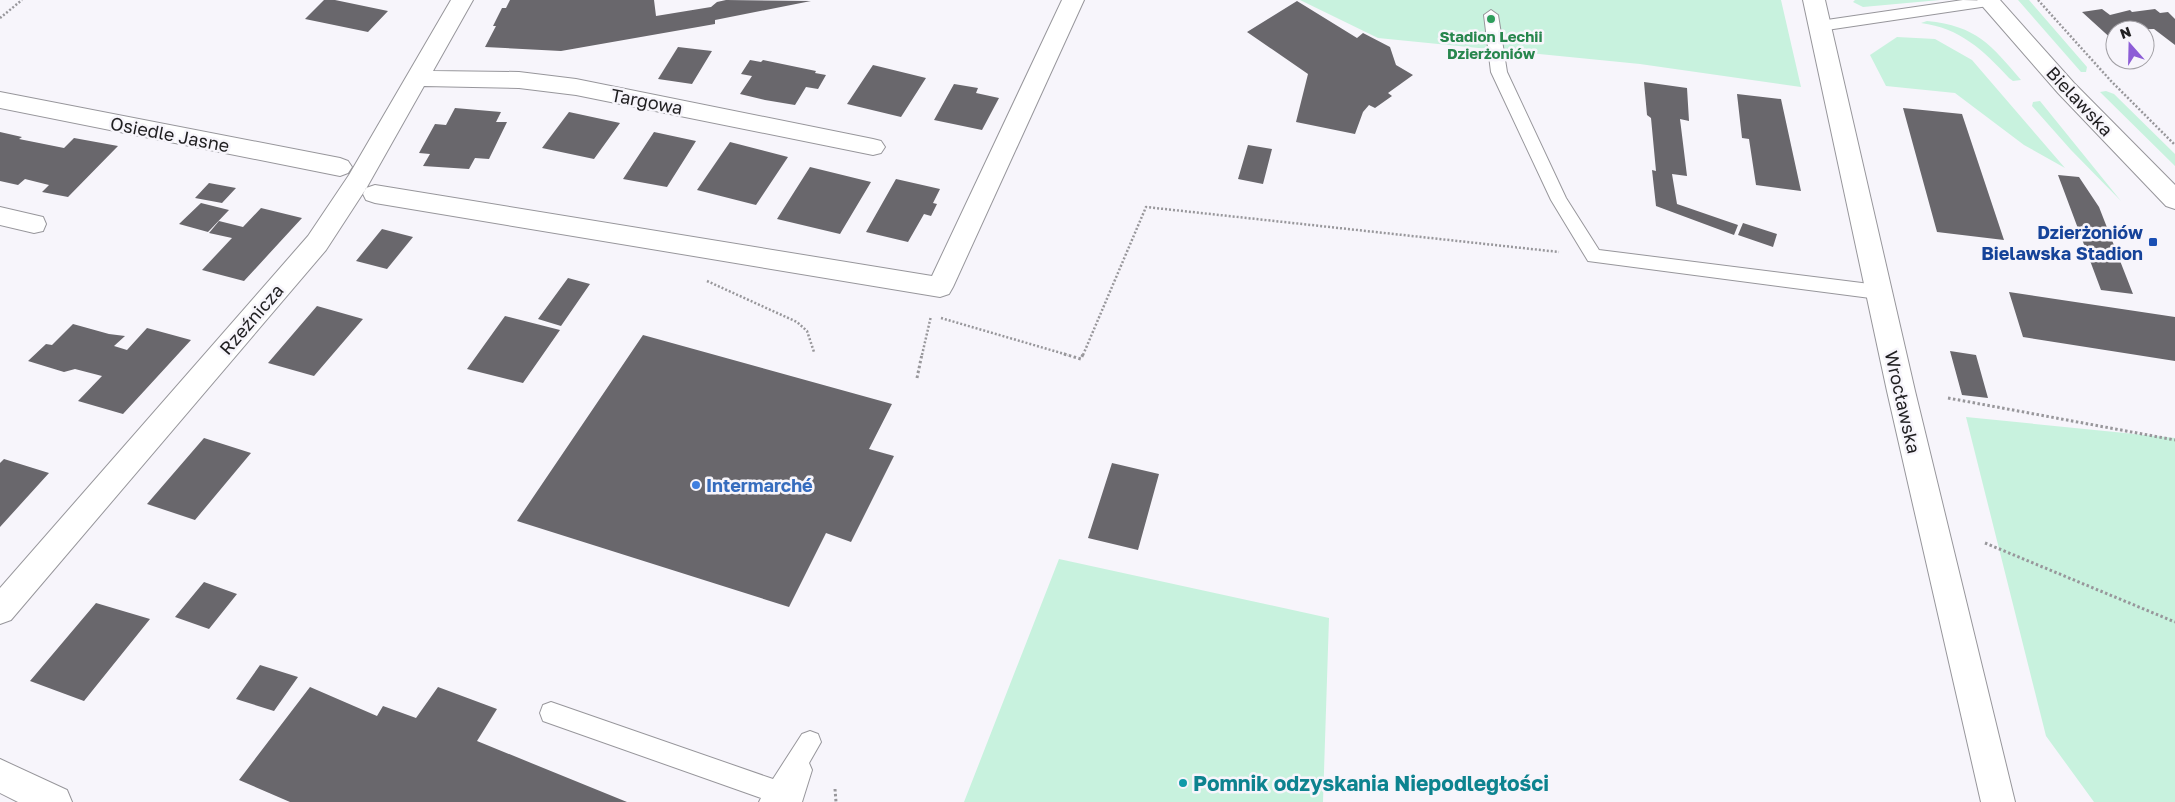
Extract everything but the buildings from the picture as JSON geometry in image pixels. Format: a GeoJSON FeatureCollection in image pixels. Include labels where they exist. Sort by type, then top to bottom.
{"type":"FeatureCollection","features":[{"type":"Feature","properties":{"kind":"street","name":"Rzeźnicza"},"geometry":{"type":"LineString","coordinates":[[0,610],[317,243],[358,182],[462,0]]}},
{"type":"Feature","properties":{"kind":"street"},"geometry":{"type":"LineString","coordinates":[[374,194],[940,287],[1073,0]]}},
{"type":"Feature","properties":{"kind":"street","name":"Wrocławska"},"geometry":{"type":"LineString","coordinates":[[1814,0],[1878,292],[1998,802]]}},
{"type":"Feature","properties":{"kind":"street","name":"Bielawska"},"geometry":{"type":"LineString","coordinates":[[1988,0],[2066,88],[2175,200]]}},
{"type":"Feature","properties":{"kind":"street","name":"Targowa"},"geometry":{"type":"LineString","coordinates":[[418,78],[519,80],[576,87],[873,147]]}},
{"type":"Feature","properties":{"kind":"street","name":"Osiedle Jasne"},"geometry":{"type":"LineString","coordinates":[[0,100],[340,167]]}},
{"type":"Feature","properties":{"kind":"street"},"geometry":{"type":"LineString","coordinates":[[0,216],[34,224]]}},
{"type":"Feature","properties":{"kind":"street"},"geometry":{"type":"LineString","coordinates":[[0,776],[55,802]]}},
{"type":"Feature","properties":{"kind":"lane"},"geometry":{"type":"LineString","coordinates":[[1820,26],[1988,0]]}},
{"type":"Feature","properties":{"kind":"lane"},"geometry":{"type":"LineString","coordinates":[[1491,15],[1499,72],[1559,200],[1594,256],[1878,292]]}},
{"type":"Feature","properties":{"kind":"lane"},"geometry":{"type":"LineString","coordinates":[[551,713],[780,799]]}},
{"type":"Feature","properties":{"kind":"path"},"geometry":{"type":"LineString","coordinates":[[0,18],[22,0]]}},
{"type":"Feature","properties":{"kind":"path"},"geometry":{"type":"LineString","coordinates":[[2038,0],[2111,81],[2175,146]]}},
{"type":"Feature","properties":{"kind":"path"},"geometry":{"type":"LineString","coordinates":[[931,316],[1081,359],[1146,207],[1594,256]]}},
{"type":"Feature","properties":{"kind":"path"},"geometry":{"type":"LineString","coordinates":[[706,280],[798,322],[807,331],[814,352]]}},
{"type":"Feature","properties":{"kind":"path"},"geometry":{"type":"LineString","coordinates":[[917,378],[931,316],[940,287]]}},
{"type":"Feature","properties":{"kind":"path"},"geometry":{"type":"LineString","coordinates":[[1948,398],[2175,440]]}},
{"type":"Feature","properties":{"kind":"path"},"geometry":{"type":"LineString","coordinates":[[1985,544],[2175,622]]}},
{"type":"Feature","properties":{"kind":"path"},"geometry":{"type":"LineString","coordinates":[[835,789],[836,802]]}},
{"type":"Feature","properties":{"kind":"green space"},"geometry":{"type":"Polygon","coordinates":[[[1300,0],[1781,0],[1801,87],[1640,64],[1378,38],[1300,0]]]}},
{"type":"Feature","properties":{"kind":"green space"},"geometry":{"type":"Polygon","coordinates":[[[1855,0],[1940,0],[1863,7],[1853,2],[1855,0]]]}},
{"type":"Feature","properties":{"kind":"green space"},"geometry":{"type":"Polygon","coordinates":[[[2018,0],[2029,0],[2087,67],[2086,72],[2081,72],[2018,0]]]}},
{"type":"Feature","properties":{"kind":"green space"},"geometry":{"type":"Polygon","coordinates":[[[1927,21],[1959,27],[1981,39],[2001,57],[2021,80],[2013,81],[1990,58],[1959,35],[1921,23],[1927,21]]]}},
{"type":"Feature","properties":{"kind":"green space"},"geometry":{"type":"Polygon","coordinates":[[[1897,37],[1935,39],[1972,60],[2065,168],[2024,145],[1955,93],[1886,86],[1870,55],[1897,37]]]}},
{"type":"Feature","properties":{"kind":"green space"},"geometry":{"type":"Polygon","coordinates":[[[2106,91],[2114,94],[2175,154],[2175,166],[2100,92],[2106,91]]]}},
{"type":"Feature","properties":{"kind":"green space"},"geometry":{"type":"Polygon","coordinates":[[[2040,101],[2121,201],[2071,150],[2032,106],[2033,102],[2040,101]]]}},
{"type":"Feature","properties":{"kind":"green space"},"geometry":{"type":"Polygon","coordinates":[[[1966,417],[2175,438],[2175,802],[2094,802],[2046,736],[1966,417]]]}},
{"type":"Feature","properties":{"kind":"green space"},"geometry":{"type":"Polygon","coordinates":[[[1059,559],[1329,618],[1323,802],[964,802],[1059,559]]]}},
{"type":"Feature","properties":{"kind":"place","name":"Stadion Lechii Dzierżoniów"},"geometry":{"type":"Point","coordinates":[1491,19]}},
{"type":"Feature","properties":{"kind":"place","name":"Dzierżoniów Bielawska Stadion"},"geometry":{"type":"Point","coordinates":[2153,242]}},
{"type":"Feature","properties":{"kind":"place","name":"Intermarché"},"geometry":{"type":"Point","coordinates":[696,485]}},
{"type":"Feature","properties":{"kind":"place","name":"Pomnik odzyskania Niepodległości"},"geometry":{"type":"Point","coordinates":[1183,783]}}]}
